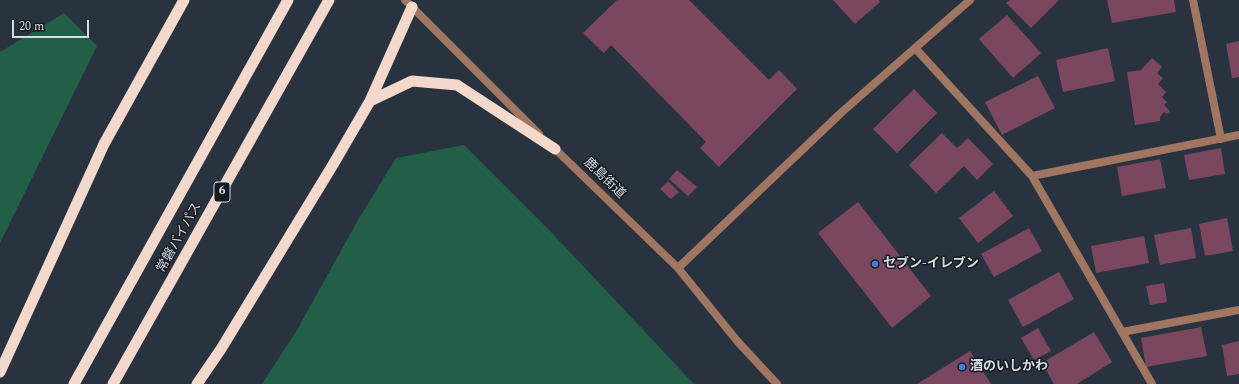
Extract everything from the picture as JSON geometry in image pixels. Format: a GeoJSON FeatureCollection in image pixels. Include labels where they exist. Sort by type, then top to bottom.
{"type":"FeatureCollection","features":[{"type":"Feature","properties":{"kind":"highway"},"geometry":{"type":"LineString","coordinates":[[0,372],[104,144],[184,0]]}},
{"type":"Feature","properties":{"kind":"highway","name":"常磐バイパス"},"geometry":{"type":"LineString","coordinates":[[74,384],[288,0]]}},
{"type":"Feature","properties":{"kind":"highway","name":"常磐バイパス"},"geometry":{"type":"LineString","coordinates":[[113,384],[329,0]]}},
{"type":"Feature","properties":{"kind":"highway"},"geometry":{"type":"LineString","coordinates":[[197,384],[225,343],[370,101],[408,3]]}},
{"type":"Feature","properties":{"kind":"highway"},"geometry":{"type":"LineString","coordinates":[[370,101],[412,81],[457,85],[555,149]]}},
{"type":"Feature","properties":{"kind":"street"},"geometry":{"type":"LineString","coordinates":[[678,268],[843,112],[970,0]]}},
{"type":"Feature","properties":{"kind":"street"},"geometry":{"type":"LineString","coordinates":[[1193,0],[1221,138]]}},
{"type":"Feature","properties":{"kind":"street","name":"鹿島街道"},"geometry":{"type":"LineString","coordinates":[[408,3],[555,149],[678,268],[738,342],[778,384]]}},
{"type":"Feature","properties":{"kind":"street"},"geometry":{"type":"LineString","coordinates":[[915,48],[1032,176],[1152,384]]}},
{"type":"Feature","properties":{"kind":"street"},"geometry":{"type":"LineString","coordinates":[[1032,176],[1239,135]]}},
{"type":"Feature","properties":{"kind":"street"},"geometry":{"type":"LineString","coordinates":[[1122,332],[1239,310]]}},
{"type":"Feature","properties":{"kind":"green space"},"geometry":{"type":"Polygon","coordinates":[[[64,13],[97,46],[0,243],[0,52],[64,13]]]}},
{"type":"Feature","properties":{"kind":"green space"},"geometry":{"type":"Polygon","coordinates":[[[464,145],[552,233],[694,384],[262,384],[297,330],[358,220],[396,158],[464,145]]]}},
{"type":"Feature","properties":{"kind":"building"},"geometry":{"type":"Polygon","coordinates":[[[617,0],[689,0],[769,80],[779,70],[797,89],[719,167],[700,148],[706,142],[611,45],[604,53],[583,33],[617,0]]]}},
{"type":"Feature","properties":{"kind":"building"},"geometry":{"type":"Polygon","coordinates":[[[833,0],[879,0],[880,2],[855,24],[833,0]]]}},
{"type":"Feature","properties":{"kind":"building"},"geometry":{"type":"Polygon","coordinates":[[[1010,0],[1059,0],[1031,28],[1006,3],[1010,0]]]}},
{"type":"Feature","properties":{"kind":"building"},"geometry":{"type":"Polygon","coordinates":[[[1107,0],[1174,0],[1176,12],[1112,23],[1107,0]]]}},
{"type":"Feature","properties":{"kind":"building"},"geometry":{"type":"Polygon","coordinates":[[[1007,15],[1041,53],[1013,78],[979,39],[1007,15]]]}},
{"type":"Feature","properties":{"kind":"building"},"geometry":{"type":"Polygon","coordinates":[[[1239,41],[1239,77],[1232,78],[1226,44],[1239,41]]]}},
{"type":"Feature","properties":{"kind":"building"},"geometry":{"type":"Polygon","coordinates":[[[1108,48],[1115,81],[1063,92],[1056,60],[1108,48]]]}},
{"type":"Feature","properties":{"kind":"building"},"geometry":{"type":"Polygon","coordinates":[[[1152,58],[1162,67],[1157,73],[1163,78],[1158,84],[1166,92],[1162,97],[1167,102],[1164,105],[1170,111],[1167,114],[1164,112],[1160,117],[1160,121],[1135,125],[1127,72],[1141,70],[1152,58]]]}},
{"type":"Feature","properties":{"kind":"building"},"geometry":{"type":"Polygon","coordinates":[[[1038,76],[1055,108],[1002,135],[985,102],[1038,76]]]}},
{"type":"Feature","properties":{"kind":"building"},"geometry":{"type":"Polygon","coordinates":[[[914,89],[937,113],[897,153],[873,129],[914,89]]]}},
{"type":"Feature","properties":{"kind":"building"},"geometry":{"type":"Polygon","coordinates":[[[942,133],[957,148],[968,138],[993,164],[977,180],[964,166],[936,193],[909,165],[942,133]]]}},
{"type":"Feature","properties":{"kind":"building"},"geometry":{"type":"Polygon","coordinates":[[[1221,148],[1225,174],[1189,180],[1184,155],[1221,148]]]}},
{"type":"Feature","properties":{"kind":"building"},"geometry":{"type":"Polygon","coordinates":[[[1160,159],[1166,188],[1122,196],[1117,167],[1160,159]]]}},
{"type":"Feature","properties":{"kind":"building"},"geometry":{"type":"Polygon","coordinates":[[[677,170],[697,187],[688,196],[669,179],[677,170]]]}},
{"type":"Feature","properties":{"kind":"building"},"geometry":{"type":"Polygon","coordinates":[[[668,181],[679,192],[671,199],[660,189],[668,181]]]}},
{"type":"Feature","properties":{"kind":"building"},"geometry":{"type":"Polygon","coordinates":[[[994,191],[1013,216],[978,243],[959,218],[994,191]]]}},
{"type":"Feature","properties":{"kind":"building","name":"セブン-イレブン"},"geometry":{"type":"Polygon","coordinates":[[[858,202],[931,296],[892,328],[818,233],[858,202]]]}},
{"type":"Feature","properties":{"kind":"building"},"geometry":{"type":"Polygon","coordinates":[[[1227,218],[1233,251],[1205,256],[1199,224],[1227,218]]]}},
{"type":"Feature","properties":{"kind":"building"},"geometry":{"type":"Polygon","coordinates":[[[1029,228],[1042,251],[994,277],[981,254],[1029,228]]]}},
{"type":"Feature","properties":{"kind":"building"},"geometry":{"type":"Polygon","coordinates":[[[1191,228],[1196,258],[1160,265],[1154,235],[1191,228]]]}},
{"type":"Feature","properties":{"kind":"building"},"geometry":{"type":"Polygon","coordinates":[[[1144,236],[1149,263],[1096,273],[1091,246],[1144,236]]]}},
{"type":"Feature","properties":{"kind":"building"},"geometry":{"type":"Polygon","coordinates":[[[1059,272],[1074,299],[1023,327],[1008,300],[1059,272]]]}},
{"type":"Feature","properties":{"kind":"building"},"geometry":{"type":"Polygon","coordinates":[[[1164,283],[1167,302],[1150,305],[1146,286],[1164,283]]]}},
{"type":"Feature","properties":{"kind":"building"},"geometry":{"type":"Polygon","coordinates":[[[1201,327],[1207,356],[1146,367],[1141,338],[1201,327]]]}},
{"type":"Feature","properties":{"kind":"building"},"geometry":{"type":"Polygon","coordinates":[[[1038,328],[1051,351],[1034,360],[1021,338],[1038,328]]]}},
{"type":"Feature","properties":{"kind":"building"},"geometry":{"type":"Polygon","coordinates":[[[1094,332],[1112,362],[1077,384],[1054,384],[1042,363],[1094,332]]]}},
{"type":"Feature","properties":{"kind":"building"},"geometry":{"type":"Polygon","coordinates":[[[1239,341],[1239,374],[1227,376],[1222,345],[1239,341]]]}},
{"type":"Feature","properties":{"kind":"building","name":"酒のいしかわ"},"geometry":{"type":"Polygon","coordinates":[[[970,351],[991,384],[917,384],[970,351]]]}},
{"type":"Feature","properties":{"kind":"place","name":"セブン-イレブン"},"geometry":{"type":"Point","coordinates":[875,264]}},
{"type":"Feature","properties":{"kind":"place","name":"酒のいしかわ"},"geometry":{"type":"Point","coordinates":[962,367]}}]}
